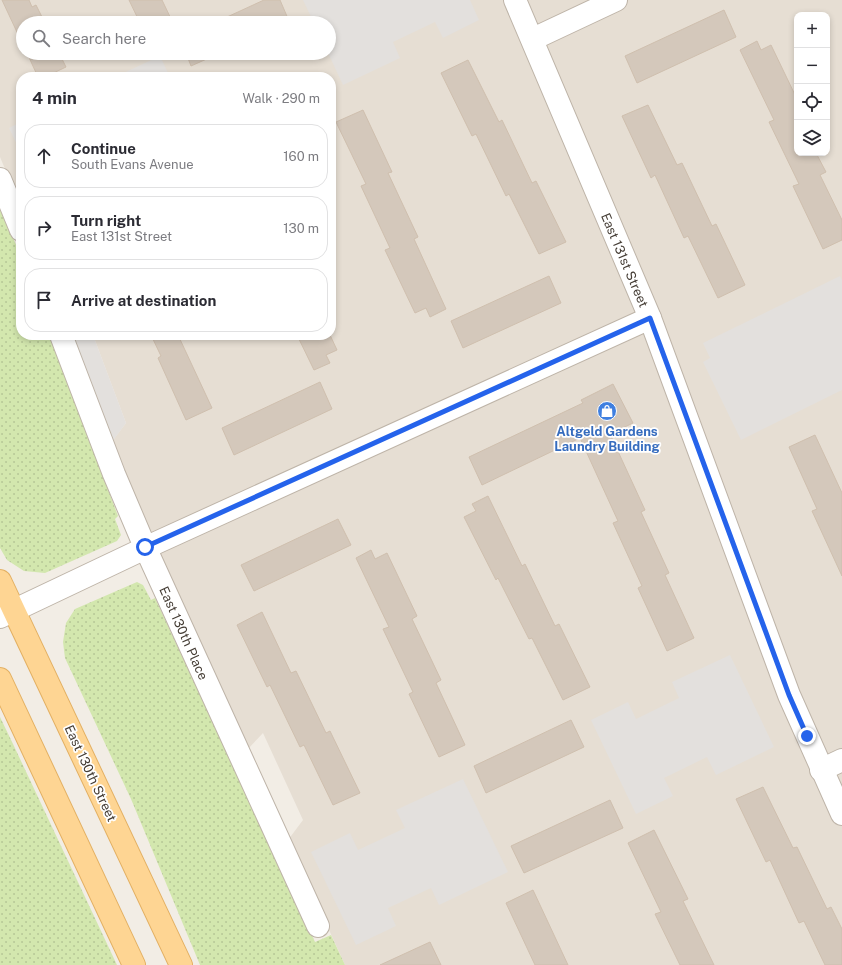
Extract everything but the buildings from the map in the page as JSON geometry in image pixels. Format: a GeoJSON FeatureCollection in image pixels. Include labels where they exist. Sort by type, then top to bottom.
{"type":"FeatureCollection","features":[{"type":"Feature","properties":{"kind":"main road","name":"East 130th Street"},"geometry":{"type":"LineString","coordinates":[[0,580],[7,613],[181,965]]}},
{"type":"Feature","properties":{"kind":"main road"},"geometry":{"type":"LineString","coordinates":[[0,679],[134,965]]}},
{"type":"Feature","properties":{"kind":"street","name":"East 131st Street"},"geometry":{"type":"LineString","coordinates":[[515,0],[650,318],[789,695],[842,814]]}},
{"type":"Feature","properties":{"kind":"street"},"geometry":{"type":"LineString","coordinates":[[533,40],[616,0]]}},
{"type":"Feature","properties":{"kind":"street"},"geometry":{"type":"LineString","coordinates":[[0,179],[16,218]]}},
{"type":"Feature","properties":{"kind":"street"},"geometry":{"type":"LineString","coordinates":[[7,613],[145,547],[650,318]]}},
{"type":"Feature","properties":{"kind":"street","name":"East 130th Place"},"geometry":{"type":"LineString","coordinates":[[63,340],[114,474],[145,547],[318,926]]}},
{"type":"Feature","properties":{"kind":"street"},"geometry":{"type":"LineString","coordinates":[[822,770],[842,760]]}},
{"type":"Feature","properties":{"kind":"shaded area"},"geometry":{"type":"Polygon","coordinates":[[[0,0],[842,0],[842,965],[345,965],[288,840],[303,820],[263,733],[247,750],[110,444],[126,423],[95,340],[336,340],[336,72],[16,72],[16,195],[0,157],[0,0]]]}},
{"type":"Feature","properties":{"kind":"shaded area"},"geometry":{"type":"Polygon","coordinates":[[[303,0],[470,0],[479,20],[443,38],[435,22],[393,42],[400,58],[343,85],[331,60],[336,60],[336,16],[311,16],[303,0]]]}},
{"type":"Feature","properties":{"kind":"shaded area"},"geometry":{"type":"Polygon","coordinates":[[[151,60],[162,60],[168,72],[126,72],[151,60]]]}},
{"type":"Feature","properties":{"kind":"shaded area"},"geometry":{"type":"Polygon","coordinates":[[[16,124],[16,143],[9,128],[16,124]]]}},
{"type":"Feature","properties":{"kind":"shaded area"},"geometry":{"type":"Polygon","coordinates":[[[840,276],[842,280],[842,390],[741,440],[703,362],[710,358],[703,343],[840,276]]]}},
{"type":"Feature","properties":{"kind":"shaded area"},"geometry":{"type":"Polygon","coordinates":[[[63,340],[95,340],[126,423],[106,450],[63,340]]]}},
{"type":"Feature","properties":{"kind":"shaded area"},"geometry":{"type":"Polygon","coordinates":[[[730,655],[774,747],[716,775],[707,757],[664,778],[673,796],[636,814],[591,720],[628,702],[636,719],[679,698],[672,682],[730,655]]]}},
{"type":"Feature","properties":{"kind":"shaded area"},"geometry":{"type":"Polygon","coordinates":[[[463,779],[508,872],[439,905],[431,888],[388,908],[396,926],[356,945],[311,852],[350,833],[358,850],[405,828],[396,810],[463,779]]]}},
{"type":"Feature","properties":{"kind":"green space"},"geometry":{"type":"Polygon","coordinates":[[[0,206],[16,245],[16,340],[52,340],[118,516],[115,519],[121,535],[117,541],[45,573],[24,571],[7,560],[0,548],[0,206]]]}},
{"type":"Feature","properties":{"kind":"green space"},"geometry":{"type":"Polygon","coordinates":[[[137,582],[143,585],[151,600],[155,598],[315,942],[331,935],[345,965],[200,965],[131,799],[65,658],[63,642],[66,623],[75,609],[137,582]]]}},
{"type":"Feature","properties":{"kind":"green space"},"geometry":{"type":"Polygon","coordinates":[[[0,717],[13,744],[117,965],[0,965],[0,717]]]}},
{"type":"Feature","properties":{"kind":"place","name":"Altgeld Gardens Laundry Building"},"geometry":{"type":"Point","coordinates":[607,411]}},
{"type":"Feature","properties":{"kind":"route"},"geometry":{"type":"LineString","coordinates":[[145,547],[650,318],[789,695],[807,736]]}}]}
